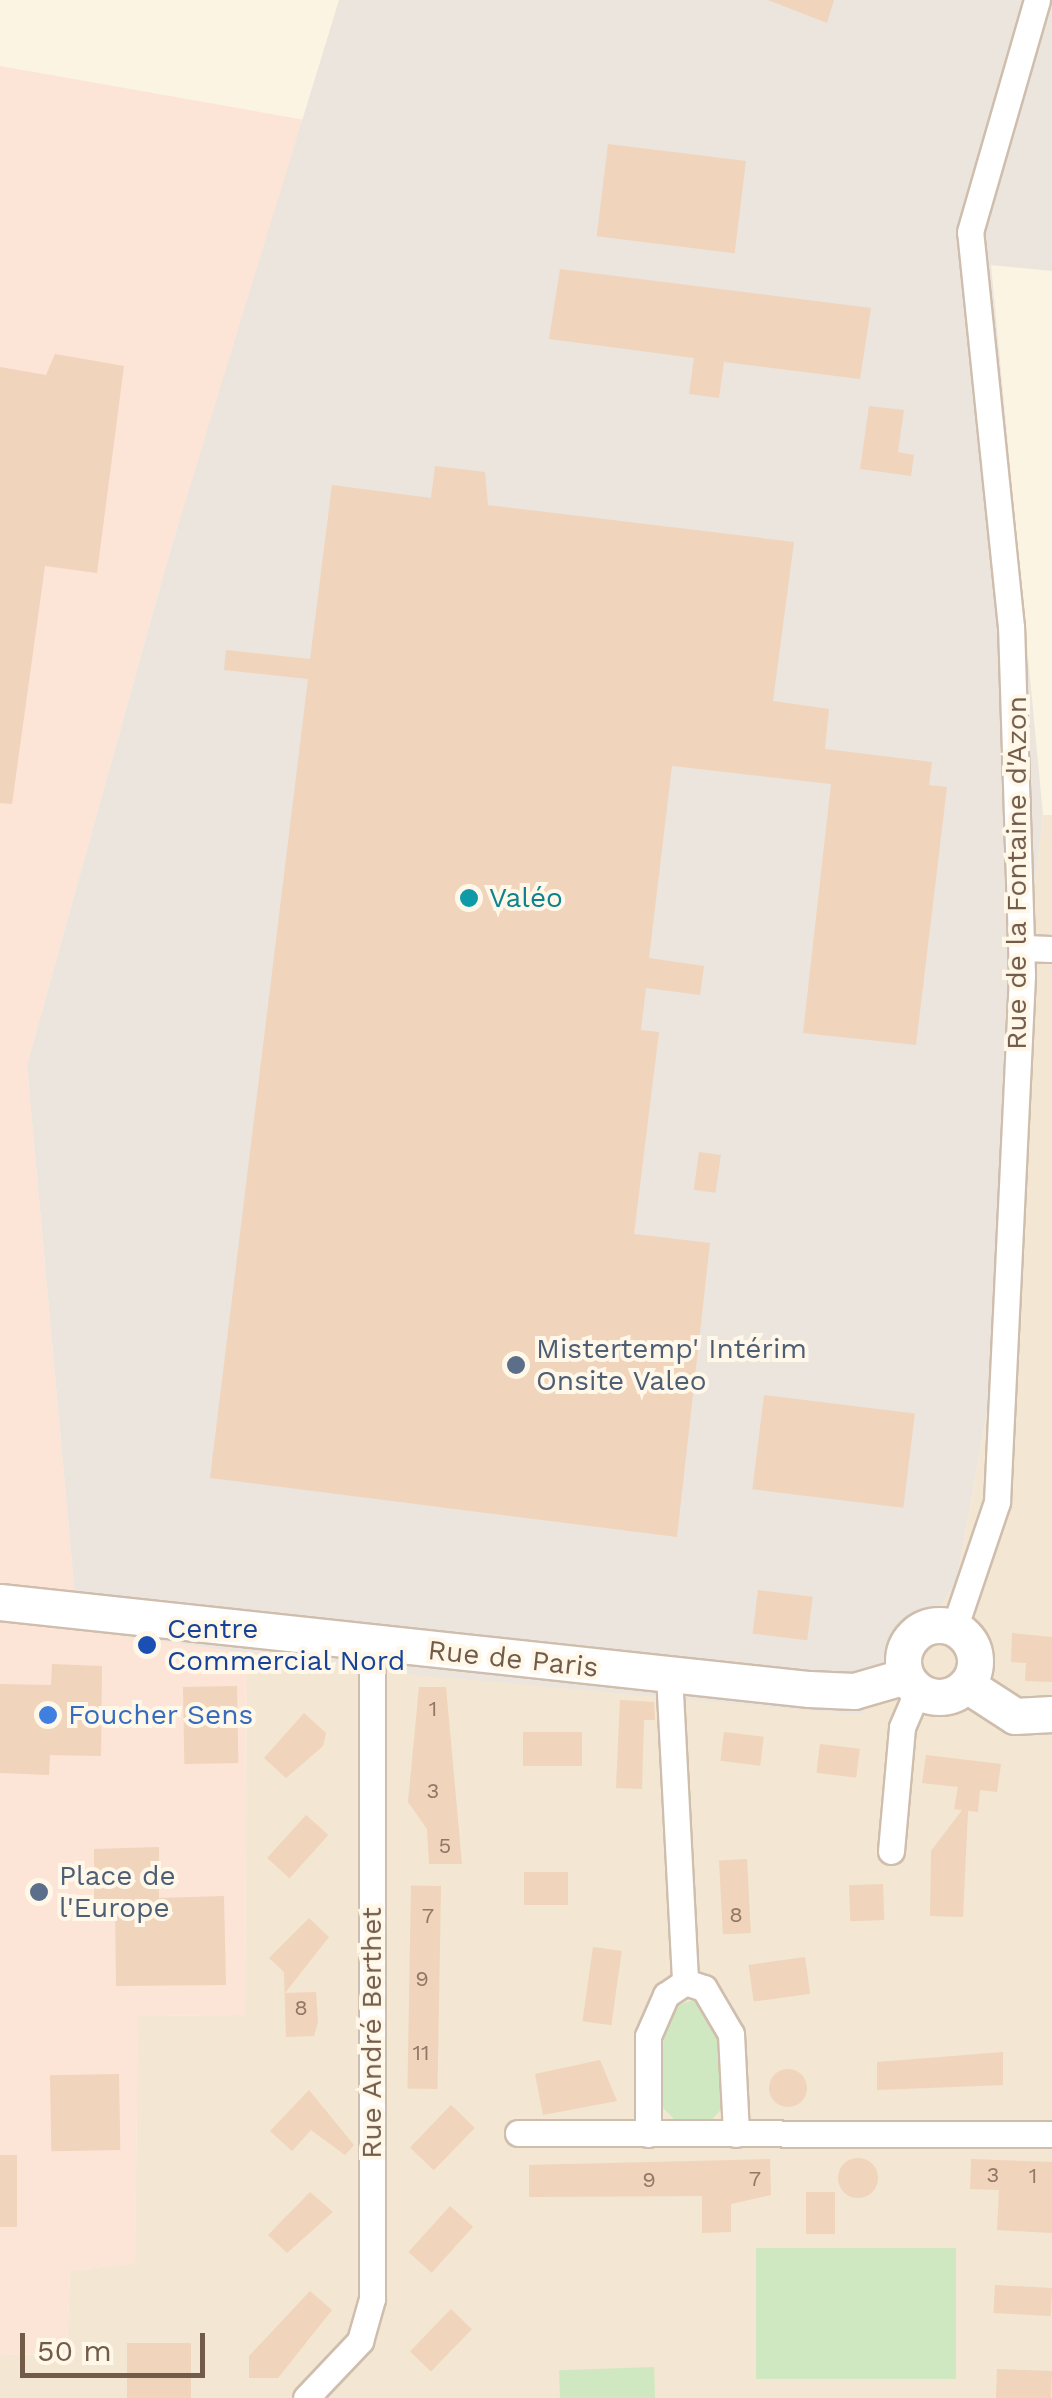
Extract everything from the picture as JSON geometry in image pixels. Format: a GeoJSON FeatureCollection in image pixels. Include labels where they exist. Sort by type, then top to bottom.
{"type":"FeatureCollection","features":[{"type":"Feature","properties":{"kind":"street","name":"Rue de la Fontaine d'Azon"},"geometry":{"type":"LineString","coordinates":[[954,1629],[997,1502],[1022,948],[1012,627],[970,232],[1036,0]]}},
{"type":"Feature","properties":{"kind":"street"},"geometry":{"type":"LineString","coordinates":[[1022,948],[1052,949]]}},
{"type":"Feature","properties":{"kind":"street","name":"Rue de Paris"},"geometry":{"type":"LineString","coordinates":[[0,1602],[372,1645],[854,1691],[912,1683]]}},
{"type":"Feature","properties":{"kind":"street"},"geometry":{"type":"LineString","coordinates":[[891,1851],[902,1727],[912,1683],[910,1640],[930,1627],[954,1629],[974,1654],[966,1684],[948,1696],[912,1683]]}},
{"type":"Feature","properties":{"kind":"street","name":"Rue André Berthet"},"geometry":{"type":"LineString","coordinates":[[306,2398],[360,2341],[372,2299],[372,1645]]}},
{"type":"Feature","properties":{"kind":"street"},"geometry":{"type":"LineString","coordinates":[[669,1674],[684,1982]]}},
{"type":"Feature","properties":{"kind":"street"},"geometry":{"type":"LineString","coordinates":[[966,1684],[1015,1716],[1052,1714]]}},
{"type":"Feature","properties":{"kind":"street"},"geometry":{"type":"LineString","coordinates":[[648,2134],[648,2036],[666,1995],[684,1982]]}},
{"type":"Feature","properties":{"kind":"street"},"geometry":{"type":"LineString","coordinates":[[684,1982],[704,1988],[732,2034],[736,2134]]}},
{"type":"Feature","properties":{"kind":"street"},"geometry":{"type":"LineString","coordinates":[[518,2134],[1052,2134]]}},
{"type":"Feature","properties":{"kind":"shaded area"},"geometry":{"type":"Polygon","coordinates":[[[339,0],[1052,0],[1052,271],[991,265],[1043,815],[1001,1181],[988,1407],[956,1583],[862,1715],[407,1674],[78,1630],[27,1065],[169,555],[339,0]]]}},
{"type":"Feature","properties":{"kind":"shaded area"},"geometry":{"type":"Polygon","coordinates":[[[0,66],[305,120],[169,555],[27,1065],[78,1630],[247,1651],[245,2015],[138,2016],[135,2263],[70,2271],[67,2354],[0,2355],[0,66]]]}},
{"type":"Feature","properties":{"kind":"shaded area"},"geometry":{"type":"Polygon","coordinates":[[[1043,815],[1052,815],[1052,2398],[0,2398],[0,2355],[67,2354],[70,2271],[135,2263],[138,2016],[245,2015],[247,1651],[861,1715],[956,1583],[988,1408],[1001,1181],[1043,815]]]}},
{"type":"Feature","properties":{"kind":"green space"},"geometry":{"type":"Polygon","coordinates":[[[693,2000],[719,2029],[723,2107],[709,2123],[674,2119],[659,2104],[664,2032],[679,2005],[693,2000]]]}},
{"type":"Feature","properties":{"kind":"green space"},"geometry":{"type":"Polygon","coordinates":[[[756,2248],[956,2248],[956,2379],[756,2379],[756,2248]]]}},
{"type":"Feature","properties":{"kind":"green space"},"geometry":{"type":"Polygon","coordinates":[[[654,2367],[655,2398],[560,2398],[559,2370],[654,2367]]]}},
{"type":"Feature","properties":{"kind":"building"},"geometry":{"type":"Polygon","coordinates":[[[768,0],[834,0],[827,23],[768,0]]]}},
{"type":"Feature","properties":{"kind":"building"},"geometry":{"type":"Polygon","coordinates":[[[608,144],[746,161],[735,253],[597,236],[608,144]]]}},
{"type":"Feature","properties":{"kind":"building"},"geometry":{"type":"Polygon","coordinates":[[[560,269],[871,308],[860,379],[724,362],[719,398],[689,394],[694,358],[549,339],[560,269]]]}},
{"type":"Feature","properties":{"kind":"building"},"geometry":{"type":"Polygon","coordinates":[[[55,354],[124,366],[97,573],[45,566],[12,804],[0,803],[0,367],[46,375],[55,354]]]}},
{"type":"Feature","properties":{"kind":"building"},"geometry":{"type":"Polygon","coordinates":[[[869,406],[904,410],[898,452],[914,455],[911,476],[860,469],[869,406]]]}},
{"type":"Feature","properties":{"kind":"building","name":"Valéo"},"geometry":{"type":"Polygon","coordinates":[[[435,466],[485,472],[488,505],[794,542],[773,701],[829,709],[825,749],[932,762],[929,785],[947,787],[916,1045],[803,1033],[831,784],[672,766],[649,958],[704,966],[700,995],[646,988],[641,1030],[659,1032],[634,1234],[710,1243],[677,1537],[210,1478],[308,679],[224,670],[226,650],[310,659],[332,485],[431,498],[435,466]]]}},
{"type":"Feature","properties":{"kind":"building"},"geometry":{"type":"Polygon","coordinates":[[[699,1152],[721,1155],[715,1193],[694,1190],[699,1152]]]}},
{"type":"Feature","properties":{"kind":"building"},"geometry":{"type":"Polygon","coordinates":[[[764,1395],[915,1414],[903,1508],[752,1489],[764,1395]]]}},
{"type":"Feature","properties":{"kind":"building"},"geometry":{"type":"Polygon","coordinates":[[[758,1590],[813,1597],[807,1640],[753,1634],[758,1590]]]}},
{"type":"Feature","properties":{"kind":"building"},"geometry":{"type":"Polygon","coordinates":[[[1012,1633],[1052,1637],[1052,1682],[1025,1681],[1026,1663],[1011,1662],[1012,1633]]]}},
{"type":"Feature","properties":{"kind":"building"},"geometry":{"type":"Polygon","coordinates":[[[52,1664],[102,1666],[101,1756],[50,1755],[49,1775],[0,1773],[0,1684],[51,1685],[52,1664]]]}},
{"type":"Feature","properties":{"kind":"building"},"geometry":{"type":"Polygon","coordinates":[[[237,1686],[238,1763],[184,1764],[183,1687],[237,1686]]]}},
{"type":"Feature","properties":{"kind":"building"},"geometry":{"type":"Polygon","coordinates":[[[419,1687],[446,1687],[462,1864],[429,1864],[427,1829],[408,1802],[419,1687]]]}},
{"type":"Feature","properties":{"kind":"building"},"geometry":{"type":"Polygon","coordinates":[[[620,1700],[654,1702],[655,1720],[644,1720],[642,1789],[616,1788],[620,1700]]]}},
{"type":"Feature","properties":{"kind":"building"},"geometry":{"type":"Polygon","coordinates":[[[304,1713],[326,1733],[323,1746],[286,1778],[264,1758],[304,1713]]]}},
{"type":"Feature","properties":{"kind":"building"},"geometry":{"type":"Polygon","coordinates":[[[523,1732],[582,1732],[582,1766],[523,1766],[523,1732]]]}},
{"type":"Feature","properties":{"kind":"building"},"geometry":{"type":"Polygon","coordinates":[[[724,1732],[764,1737],[760,1766],[720,1761],[724,1732]]]}},
{"type":"Feature","properties":{"kind":"building"},"geometry":{"type":"Polygon","coordinates":[[[820,1744],[860,1749],[856,1778],[816,1773],[820,1744]]]}},
{"type":"Feature","properties":{"kind":"building"},"geometry":{"type":"Polygon","coordinates":[[[926,1755],[1001,1764],[997,1792],[980,1790],[978,1812],[968,1811],[963,1917],[930,1916],[931,1851],[962,1810],[954,1809],[958,1787],[922,1783],[926,1755]]]}},
{"type":"Feature","properties":{"kind":"building"},"geometry":{"type":"Polygon","coordinates":[[[306,1815],[328,1835],[289,1878],[267,1858],[306,1815]]]}},
{"type":"Feature","properties":{"kind":"building"},"geometry":{"type":"Polygon","coordinates":[[[159,1847],[159,1898],[224,1896],[226,1985],[116,1986],[115,1899],[94,1899],[94,1849],[159,1847]]]}},
{"type":"Feature","properties":{"kind":"building"},"geometry":{"type":"Polygon","coordinates":[[[747,1859],[751,1933],[723,1934],[719,1860],[747,1859]]]}},
{"type":"Feature","properties":{"kind":"building"},"geometry":{"type":"Polygon","coordinates":[[[524,1872],[568,1872],[568,1905],[524,1905],[524,1872]]]}},
{"type":"Feature","properties":{"kind":"building"},"geometry":{"type":"Polygon","coordinates":[[[883,1884],[884,1920],[850,1921],[849,1885],[883,1884]]]}},
{"type":"Feature","properties":{"kind":"building"},"geometry":{"type":"Polygon","coordinates":[[[411,1885],[441,1886],[437,2089],[407,2088],[411,1885]]]}},
{"type":"Feature","properties":{"kind":"building"},"geometry":{"type":"Polygon","coordinates":[[[309,1918],[329,1937],[285,1993],[316,1992],[318,2022],[314,2036],[286,2037],[284,1972],[269,1958],[309,1918]]]}},
{"type":"Feature","properties":{"kind":"building"},"geometry":{"type":"Polygon","coordinates":[[[593,1947],[622,1951],[611,2025],[583,2021],[593,1947]]]}},
{"type":"Feature","properties":{"kind":"building"},"geometry":{"type":"Polygon","coordinates":[[[805,1957],[810,1994],[754,2002],[749,1965],[805,1957]]]}},
{"type":"Feature","properties":{"kind":"building"},"geometry":{"type":"Polygon","coordinates":[[[1003,2052],[1003,2085],[877,2090],[877,2062],[1003,2052]]]}},
{"type":"Feature","properties":{"kind":"building"},"geometry":{"type":"Polygon","coordinates":[[[600,2060],[617,2101],[543,2115],[535,2074],[600,2060]]]}},
{"type":"Feature","properties":{"kind":"building"},"geometry":{"type":"Polygon","coordinates":[[[788,2069],[801,2075],[807,2088],[801,2101],[788,2107],[775,2101],[769,2088],[775,2075],[788,2069]]]}},
{"type":"Feature","properties":{"kind":"building"},"geometry":{"type":"Polygon","coordinates":[[[119,2074],[120,2150],[51,2151],[50,2075],[119,2074]]]}},
{"type":"Feature","properties":{"kind":"building"},"geometry":{"type":"Polygon","coordinates":[[[309,2090],[354,2145],[345,2155],[311,2130],[292,2151],[270,2131],[309,2090]]]}},
{"type":"Feature","properties":{"kind":"building"},"geometry":{"type":"Polygon","coordinates":[[[451,2105],[475,2128],[434,2170],[410,2147],[451,2105]]]}},
{"type":"Feature","properties":{"kind":"building"},"geometry":{"type":"Polygon","coordinates":[[[0,2155],[17,2155],[17,2227],[0,2227],[0,2155]]]}},
{"type":"Feature","properties":{"kind":"building"},"geometry":{"type":"Polygon","coordinates":[[[858,2158],[872,2164],[878,2178],[872,2192],[858,2198],[844,2192],[838,2178],[844,2164],[858,2158]]]}},
{"type":"Feature","properties":{"kind":"building"},"geometry":{"type":"Polygon","coordinates":[[[770,2159],[771,2195],[731,2204],[731,2232],[702,2233],[702,2196],[529,2197],[529,2165],[770,2159]]]}},
{"type":"Feature","properties":{"kind":"building"},"geometry":{"type":"Polygon","coordinates":[[[971,2159],[1052,2162],[1052,2233],[997,2230],[999,2190],[970,2189],[971,2159]]]}},
{"type":"Feature","properties":{"kind":"building"},"geometry":{"type":"Polygon","coordinates":[[[310,2192],[333,2212],[287,2253],[268,2235],[310,2192]]]}},
{"type":"Feature","properties":{"kind":"building"},"geometry":{"type":"Polygon","coordinates":[[[806,2192],[835,2192],[835,2234],[806,2234],[806,2192]]]}},
{"type":"Feature","properties":{"kind":"building"},"geometry":{"type":"Polygon","coordinates":[[[450,2206],[473,2227],[432,2273],[409,2252],[450,2206]]]}},
{"type":"Feature","properties":{"kind":"building"},"geometry":{"type":"Polygon","coordinates":[[[995,2285],[1052,2288],[1050,2316],[994,2313],[995,2285]]]}},
{"type":"Feature","properties":{"kind":"building"},"geometry":{"type":"Polygon","coordinates":[[[310,2291],[332,2310],[278,2378],[249,2378],[249,2356],[310,2291]]]}},
{"type":"Feature","properties":{"kind":"building"},"geometry":{"type":"Polygon","coordinates":[[[451,2309],[472,2329],[431,2372],[410,2351],[451,2309]]]}},
{"type":"Feature","properties":{"kind":"building"},"geometry":{"type":"Polygon","coordinates":[[[127,2343],[191,2343],[191,2398],[127,2398],[127,2343]]]}},
{"type":"Feature","properties":{"kind":"building"},"geometry":{"type":"Polygon","coordinates":[[[997,2369],[1052,2371],[1051,2398],[996,2398],[997,2369]]]}},
{"type":"Feature","properties":{"kind":"place","name":"Valéo"},"geometry":{"type":"Point","coordinates":[469,898]}},
{"type":"Feature","properties":{"kind":"place","name":"Mistertemp' Intérim Onsite Valeo"},"geometry":{"type":"Point","coordinates":[516,1365]}},
{"type":"Feature","properties":{"kind":"place","name":"Centre Commercial Nord"},"geometry":{"type":"Point","coordinates":[147,1645]}},
{"type":"Feature","properties":{"kind":"place","name":"Foucher Sens"},"geometry":{"type":"Point","coordinates":[48,1715]}},
{"type":"Feature","properties":{"kind":"place","name":"Place de l'Europe"},"geometry":{"type":"Point","coordinates":[39,1892]}}]}
